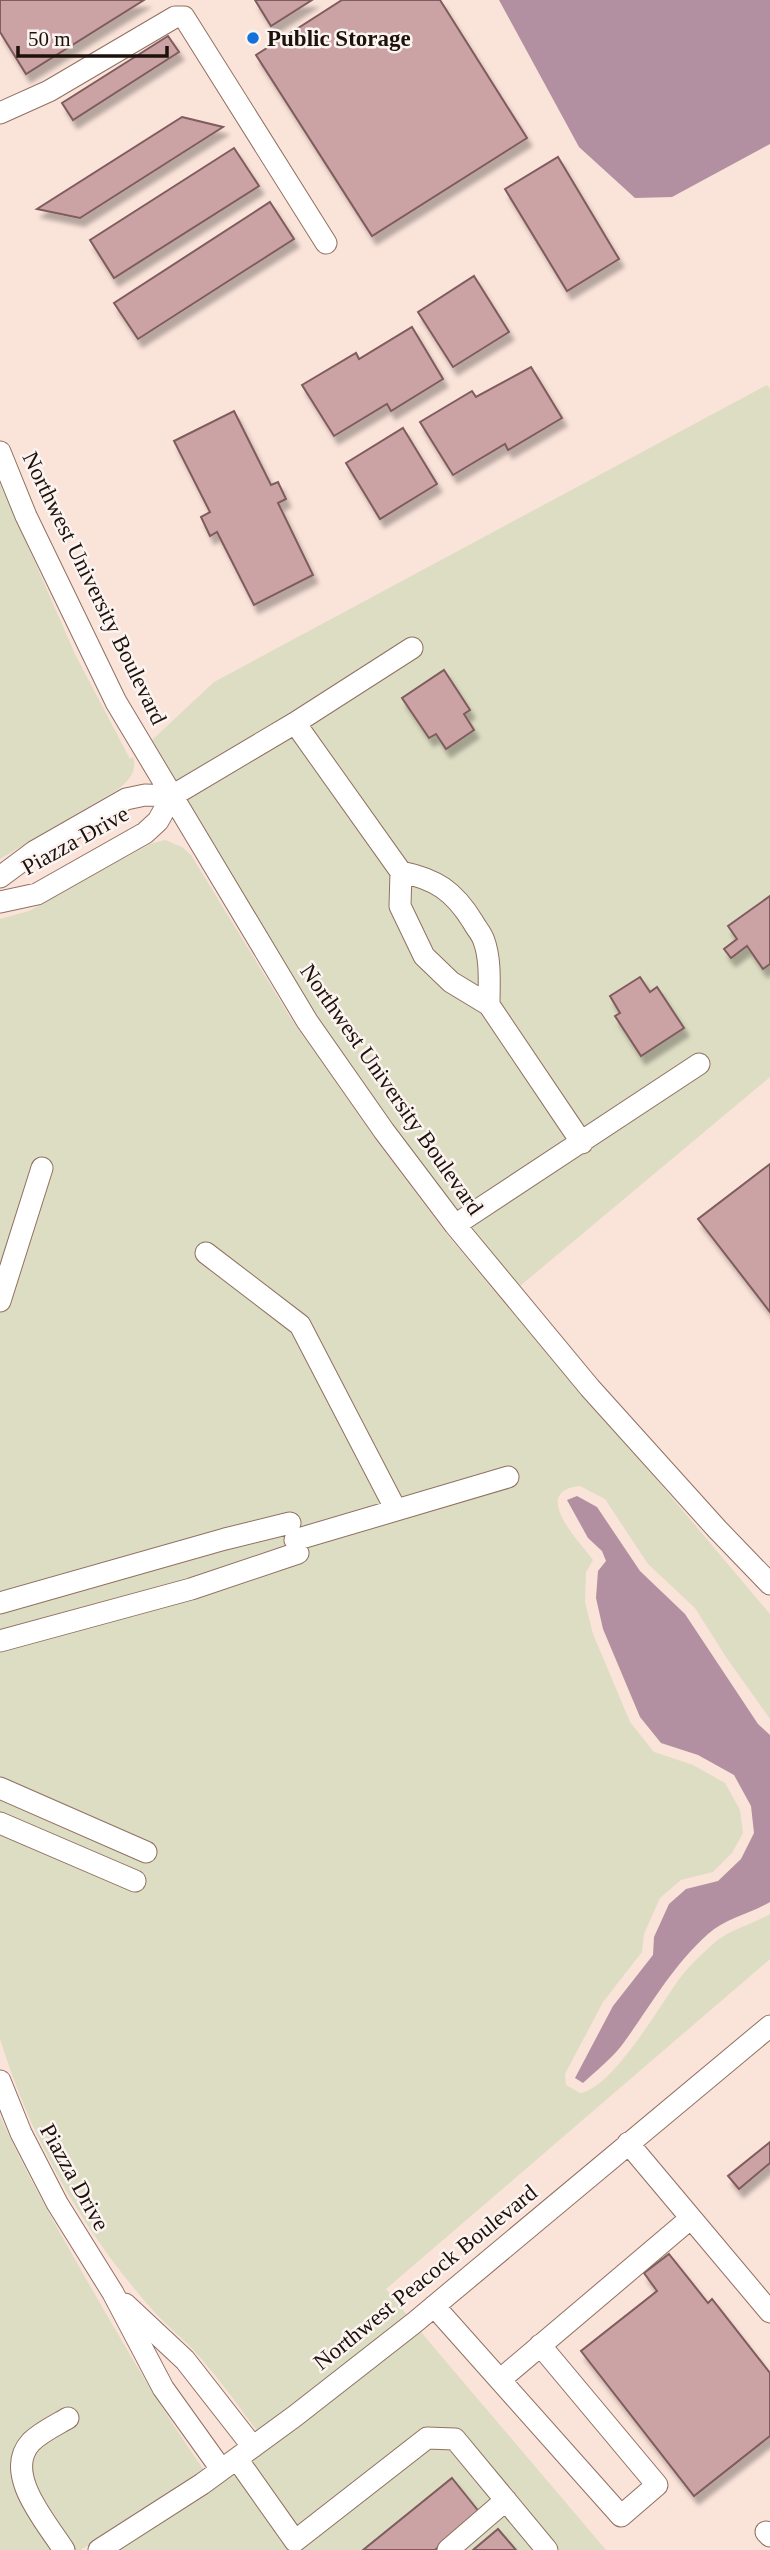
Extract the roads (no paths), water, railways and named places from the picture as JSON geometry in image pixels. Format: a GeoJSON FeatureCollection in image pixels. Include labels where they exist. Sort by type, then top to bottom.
{"type":"FeatureCollection","features":[{"type":"Feature","properties":{"kind":"street"},"geometry":{"type":"LineString","coordinates":[[0,113],[49,91],[175,17],[184,17],[326,243]]}},
{"type":"Feature","properties":{"kind":"street","name":"Northwest University Boulevard"},"geometry":{"type":"LineString","coordinates":[[0,452],[26,516],[116,702],[307,1021],[454,1225],[590,1388],[770,1584]]}},
{"type":"Feature","properties":{"kind":"street"},"geometry":{"type":"LineString","coordinates":[[172,796],[295,723],[412,648]]}},
{"type":"Feature","properties":{"kind":"street"},"geometry":{"type":"LineString","coordinates":[[295,723],[401,872],[400,906],[424,956],[452,982],[489,1005],[582,1143]]}},
{"type":"Feature","properties":{"kind":"street","name":"Piazza Drive"},"geometry":{"type":"LineString","coordinates":[[0,877],[35,851],[126,799],[135,796],[172,796],[158,821],[145,833],[37,894],[0,902]]}},
{"type":"Feature","properties":{"kind":"street"},"geometry":{"type":"LineString","coordinates":[[401,872],[421,876],[447,889],[463,906],[484,940],[489,976],[489,1005]]}},
{"type":"Feature","properties":{"kind":"street"},"geometry":{"type":"LineString","coordinates":[[454,1225],[699,1064]]}},
{"type":"Feature","properties":{"kind":"street"},"geometry":{"type":"LineString","coordinates":[[0,1301],[41,1168]]}},
{"type":"Feature","properties":{"kind":"street"},"geometry":{"type":"LineString","coordinates":[[206,1253],[300,1325],[396,1510]]}},
{"type":"Feature","properties":{"kind":"street"},"geometry":{"type":"LineString","coordinates":[[0,1603],[294,1539],[508,1477]]}},
{"type":"Feature","properties":{"kind":"street"},"geometry":{"type":"LineString","coordinates":[[0,1641],[191,1589],[294,1539]]}},
{"type":"Feature","properties":{"kind":"street"},"geometry":{"type":"LineString","coordinates":[[0,1788],[146,1852]]}},
{"type":"Feature","properties":{"kind":"street"},"geometry":{"type":"LineString","coordinates":[[0,1823],[135,1881]]}},
{"type":"Feature","properties":{"kind":"street","name":"Northwest Peacock Boulevard"},"geometry":{"type":"LineString","coordinates":[[99,2550],[202,2484],[435,2306],[770,2026]]}},
{"type":"Feature","properties":{"kind":"street","name":"Piazza Drive"},"geometry":{"type":"LineString","coordinates":[[0,2081],[8,2106],[33,2160],[113,2293],[163,2388],[237,2458]]}},
{"type":"Feature","properties":{"kind":"street"},"geometry":{"type":"LineString","coordinates":[[628,2143],[770,2312]]}},
{"type":"Feature","properties":{"kind":"street"},"geometry":{"type":"LineString","coordinates":[[501,2379],[691,2218]]}},
{"type":"Feature","properties":{"kind":"street","name":"Piazza Drive"},"geometry":{"type":"LineString","coordinates":[[113,2293],[185,2360],[237,2458]]}},
{"type":"Feature","properties":{"kind":"street"},"geometry":{"type":"LineString","coordinates":[[435,2306],[621,2516],[657,2485],[540,2345]]}},
{"type":"Feature","properties":{"kind":"street"},"geometry":{"type":"LineString","coordinates":[[64,2550],[29,2496],[23,2479],[22,2462],[25,2450],[33,2440],[68,2418]]}},
{"type":"Feature","properties":{"kind":"street"},"geometry":{"type":"LineString","coordinates":[[237,2458],[289,2546],[427,2438],[455,2439],[547,2550]]}},
{"type":"Feature","properties":{"kind":"street"},"geometry":{"type":"LineString","coordinates":[[448,2550],[506,2500]]}},
{"type":"Feature","properties":{"kind":"place","name":"Public Storage"},"geometry":{"type":"Point","coordinates":[253,38]}}]}
